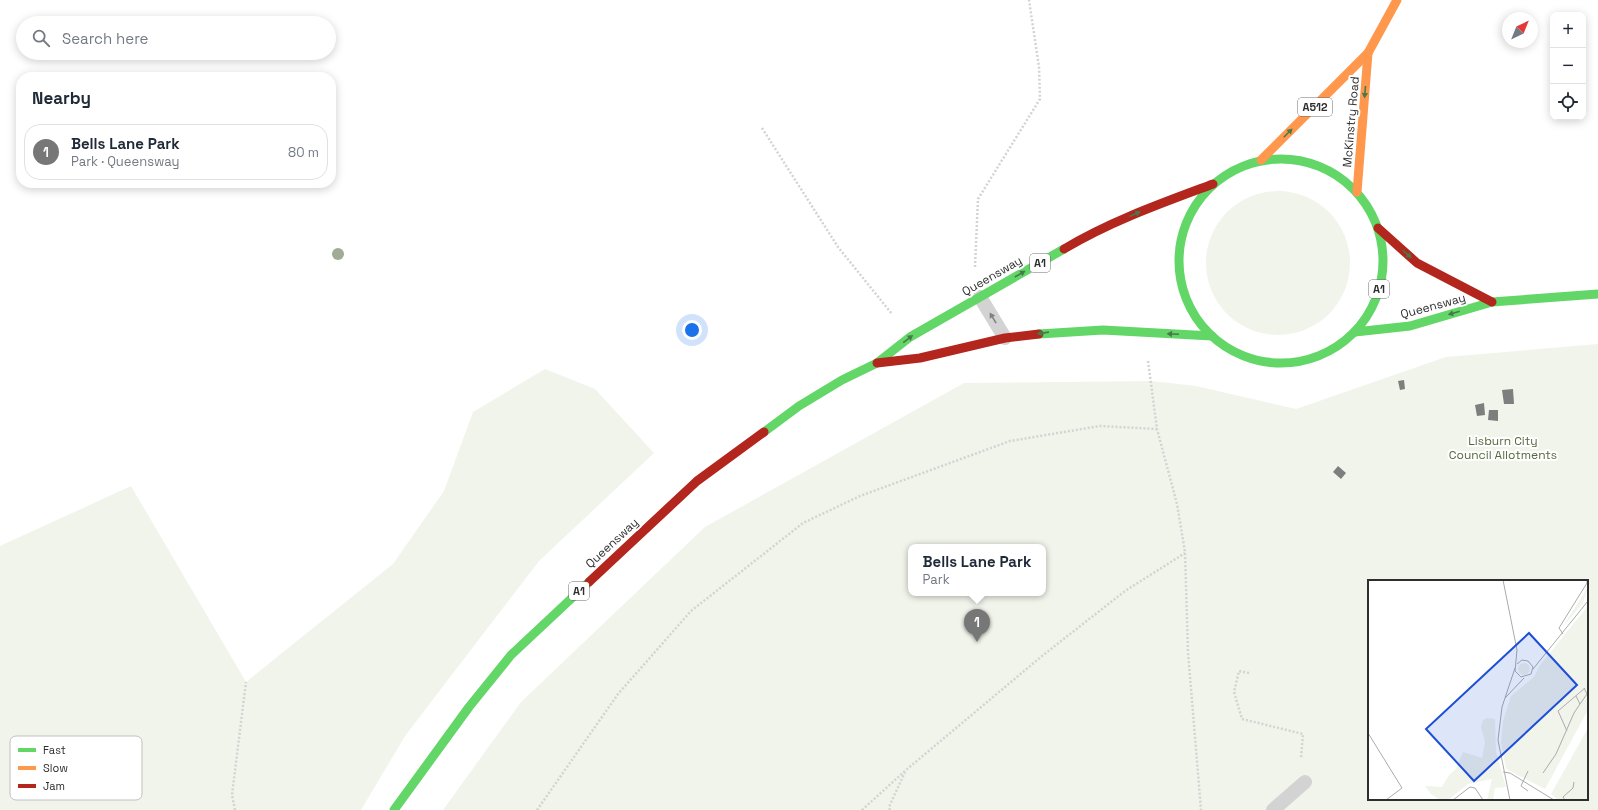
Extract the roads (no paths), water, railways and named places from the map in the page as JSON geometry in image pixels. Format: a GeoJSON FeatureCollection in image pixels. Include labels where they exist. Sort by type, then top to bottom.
{"type":"FeatureCollection","features":[{"type":"Feature","properties":{"kind":"main road","name":"McKinstry Road"},"geometry":{"type":"LineString","coordinates":[[1261,160],[1368,53],[1397,0]]}},
{"type":"Feature","properties":{"kind":"main road","name":"McKinstry Road"},"geometry":{"type":"LineString","coordinates":[[1357,192],[1368,53]]}},
{"type":"Feature","properties":{"kind":"main road","name":"A1"},"geometry":{"type":"LineString","coordinates":[[1261,160],[1296,160],[1329,171],[1357,192],[1370,209],[1378,228],[1383,256],[1381,283],[1372,309],[1355,332],[1330,351],[1300,362],[1276,363],[1268,363],[1238,354],[1212,336],[1191,309],[1180,276],[1180,242],[1192,210],[1213,184],[1236,169],[1261,160]]}},
{"type":"Feature","properties":{"kind":"main road","name":"Queensway"},"geometry":{"type":"LineString","coordinates":[[394,810],[468,707],[511,655],[697,481],[799,406],[842,380],[877,363],[910,336],[1086,236],[1145,209],[1213,184]]}},
{"type":"Feature","properties":{"kind":"main road","name":"Queensway"},"geometry":{"type":"LineString","coordinates":[[1378,228],[1417,263],[1492,302]]}},
{"type":"Feature","properties":{"kind":"main road","name":"Queensway"},"geometry":{"type":"LineString","coordinates":[[1355,332],[1410,326],[1492,302],[1598,294]]}},
{"type":"Feature","properties":{"kind":"main road","name":"Queensway"},"geometry":{"type":"LineString","coordinates":[[877,363],[920,358],[1005,338],[1054,332],[1104,330],[1212,336]]}},
{"type":"Feature","properties":{"kind":"lane"},"geometry":{"type":"LineString","coordinates":[[980,297],[1005,338]]}},
{"type":"Feature","properties":{"kind":"lane"},"geometry":{"type":"LineString","coordinates":[[1273,810],[1305,782]]}},
{"type":"Feature","properties":{"kind":"place","name":"Bells Lane Park"},"geometry":{"type":"Point","coordinates":[977,642]}},
{"type":"Feature","properties":{"kind":"park label","name":"Lisburn City Council Allotments"},"geometry":{"type":"Point","coordinates":[1503,448]}}]}
